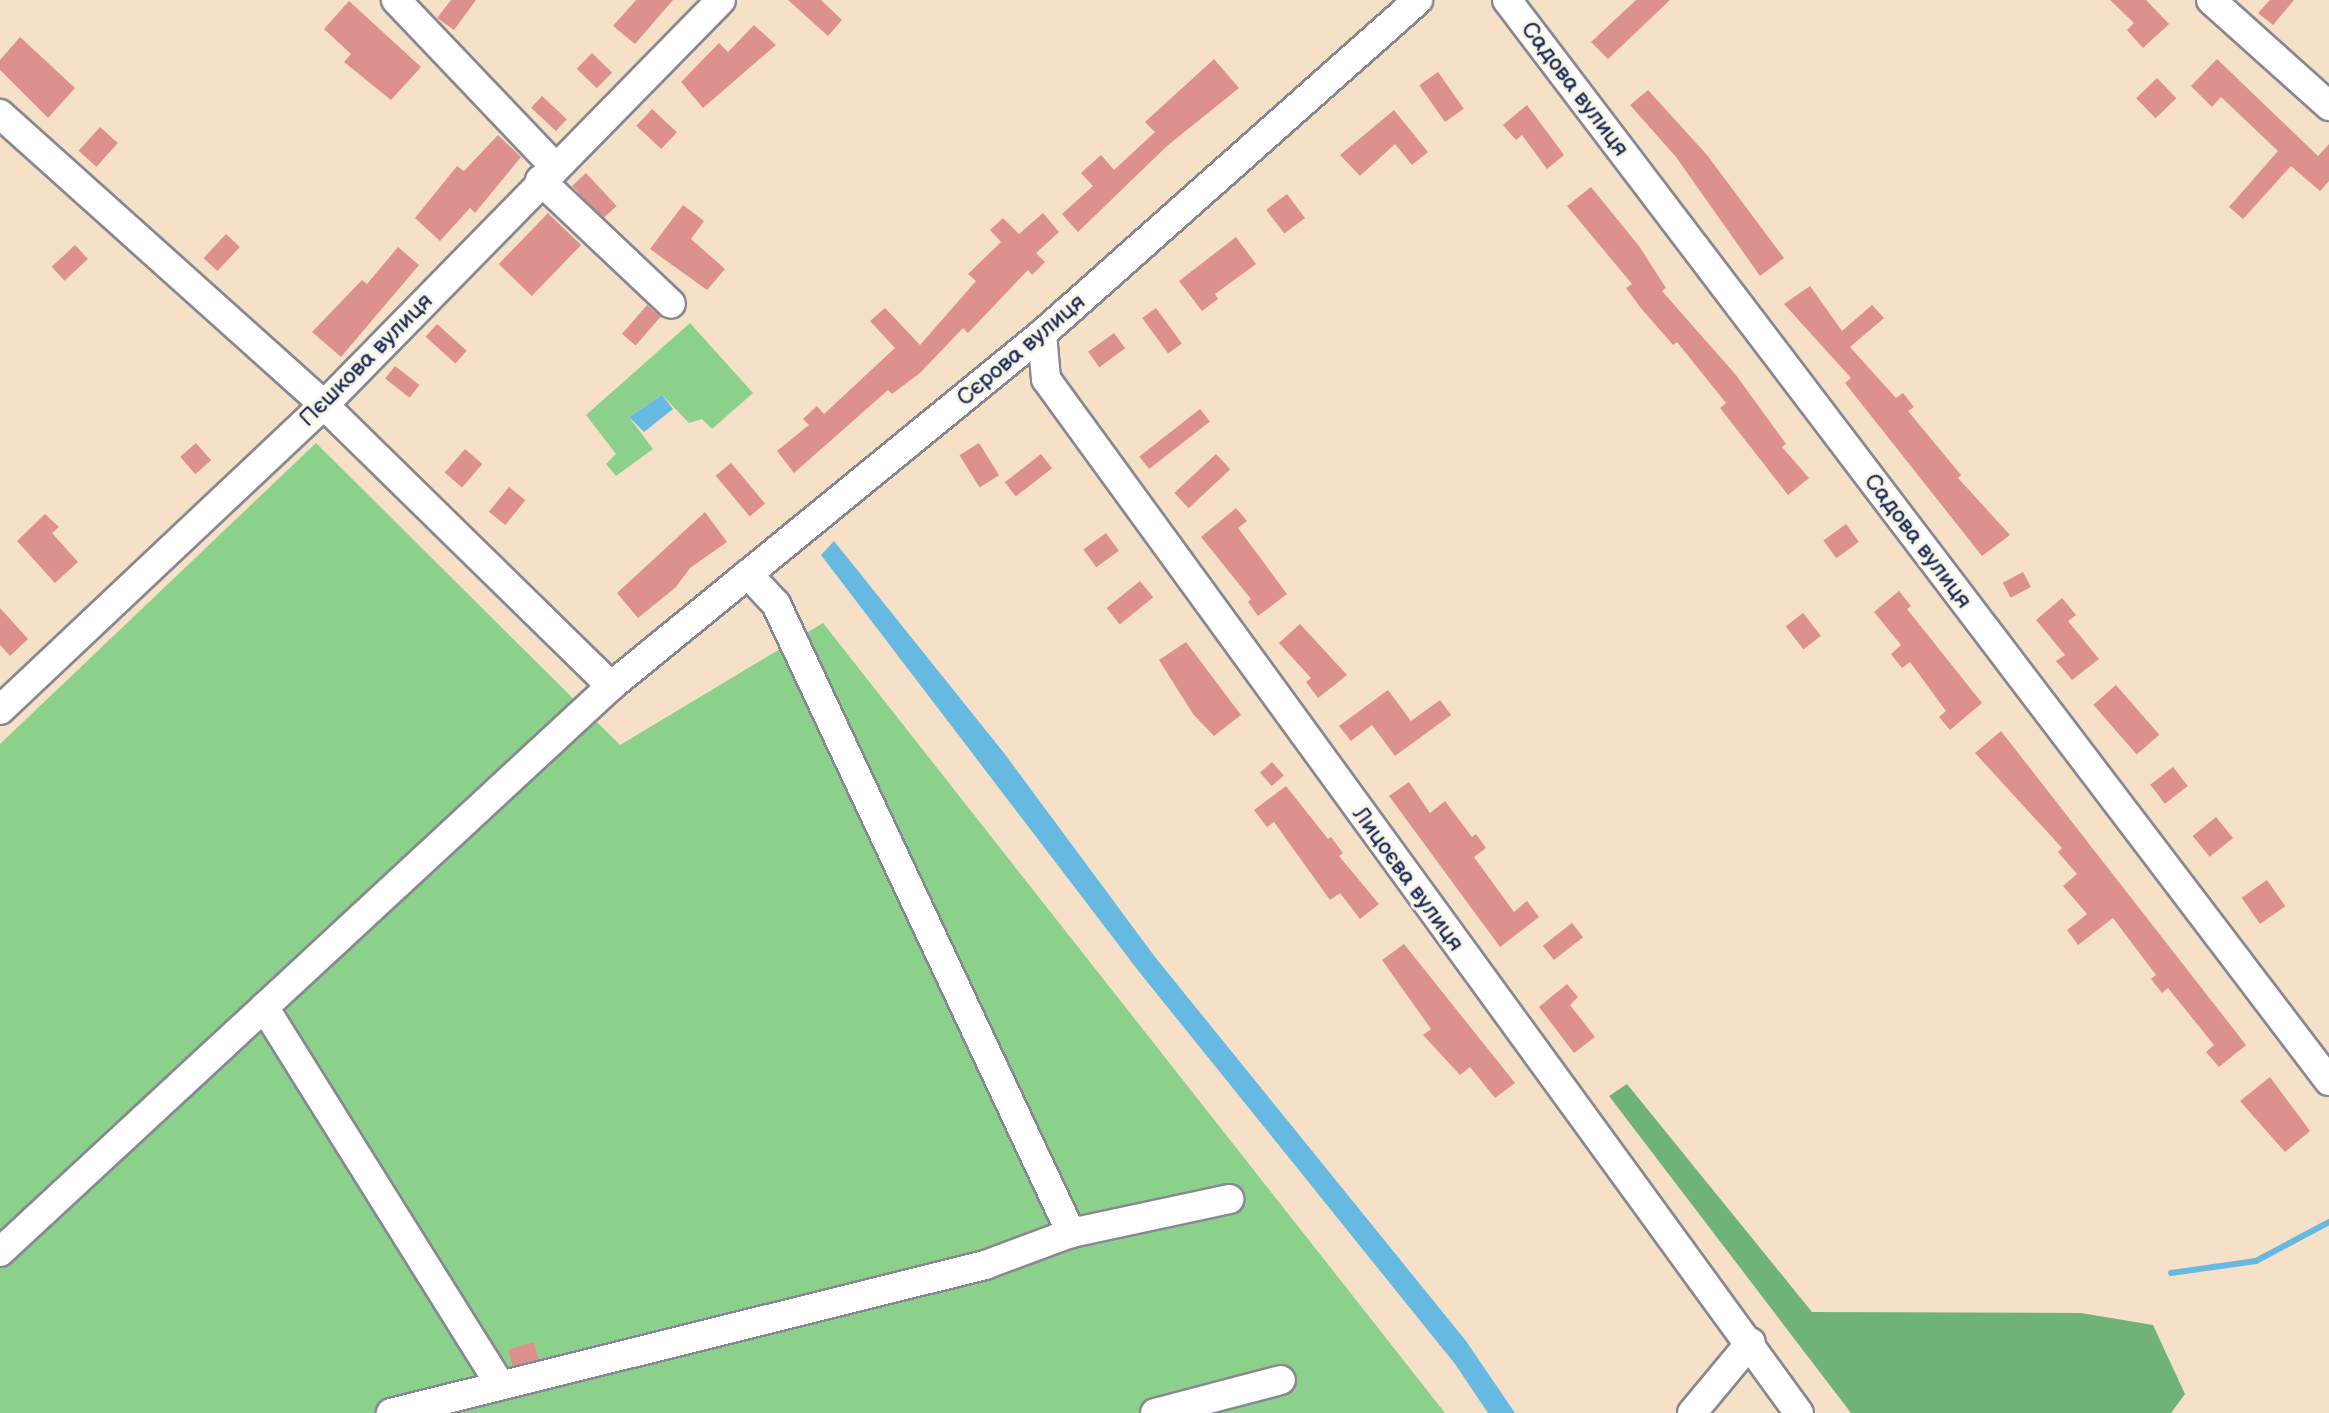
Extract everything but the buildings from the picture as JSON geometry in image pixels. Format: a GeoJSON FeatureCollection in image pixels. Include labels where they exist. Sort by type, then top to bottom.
{"type":"FeatureCollection","features":[{"type":"Feature","properties":{"kind":"street"},"geometry":{"type":"LineString","coordinates":[[396,0],[547,173],[671,304]]}},
{"type":"Feature","properties":{"kind":"street","name":"Пєшкова вулиця"},"geometry":{"type":"LineString","coordinates":[[0,710],[324,405],[547,173],[721,0]]}},
{"type":"Feature","properties":{"kind":"street","name":"Сєрова вулиця"},"geometry":{"type":"LineString","coordinates":[[0,1252],[611,687],[1042,334],[1418,0]]}},
{"type":"Feature","properties":{"kind":"street","name":"Садова вулиця"},"geometry":{"type":"LineString","coordinates":[[1507,0],[2329,1081]]}},
{"type":"Feature","properties":{"kind":"street"},"geometry":{"type":"LineString","coordinates":[[2211,0],[2329,106]]}},
{"type":"Feature","properties":{"kind":"street"},"geometry":{"type":"LineString","coordinates":[[0,114],[324,405],[611,687]]}},
{"type":"Feature","properties":{"kind":"street","name":"Лицоєва вулиця"},"geometry":{"type":"LineString","coordinates":[[1042,334],[1046,379],[1569,1102],[1751,1342],[1799,1413]]}},
{"type":"Feature","properties":{"kind":"street"},"geometry":{"type":"LineString","coordinates":[[748,575],[776,604],[1071,1233]]}},
{"type":"Feature","properties":{"kind":"street"},"geometry":{"type":"LineString","coordinates":[[264,1007],[499,1383]]}},
{"type":"Feature","properties":{"kind":"street"},"geometry":{"type":"LineString","coordinates":[[391,1413],[499,1383],[972,1269],[1071,1233],[1229,1199]]}},
{"type":"Feature","properties":{"kind":"street"},"geometry":{"type":"LineString","coordinates":[[1692,1413],[1751,1342]]}},
{"type":"Feature","properties":{"kind":"street"},"geometry":{"type":"LineString","coordinates":[[1155,1413],[1281,1380]]}},
{"type":"Feature","properties":{"kind":"green space"},"geometry":{"type":"Polygon","coordinates":[[[690,323],[753,393],[712,429],[702,419],[689,423],[662,395],[629,417],[653,449],[616,476],[606,464],[616,454],[586,415],[690,323]]]}},
{"type":"Feature","properties":{"kind":"green space"},"geometry":{"type":"Polygon","coordinates":[[[316,443],[620,745],[823,623],[1445,1413],[0,1413],[0,744],[316,443]]]}},
{"type":"Feature","properties":{"kind":"green space"},"geometry":{"type":"Polygon","coordinates":[[[1627,1084],[1812,1312],[2081,1313],[2153,1325],[2185,1394],[2171,1413],[1851,1413],[1609,1096],[1627,1084]]]}},
{"type":"Feature","properties":{"kind":"water"},"geometry":{"type":"Polygon","coordinates":[[[662,395],[673,409],[644,432],[629,417],[662,395]]]}},
{"type":"Feature","properties":{"kind":"water"},"geometry":{"type":"Polygon","coordinates":[[[834,541],[1004,753],[1155,957],[1466,1341],[1515,1413],[1488,1413],[1455,1364],[1140,973],[821,555],[834,541]]]}},
{"type":"Feature","properties":{"kind":"waterway"},"geometry":{"type":"LineString","coordinates":[[2171,1273],[2256,1261],[2329,1222]]}}]}
